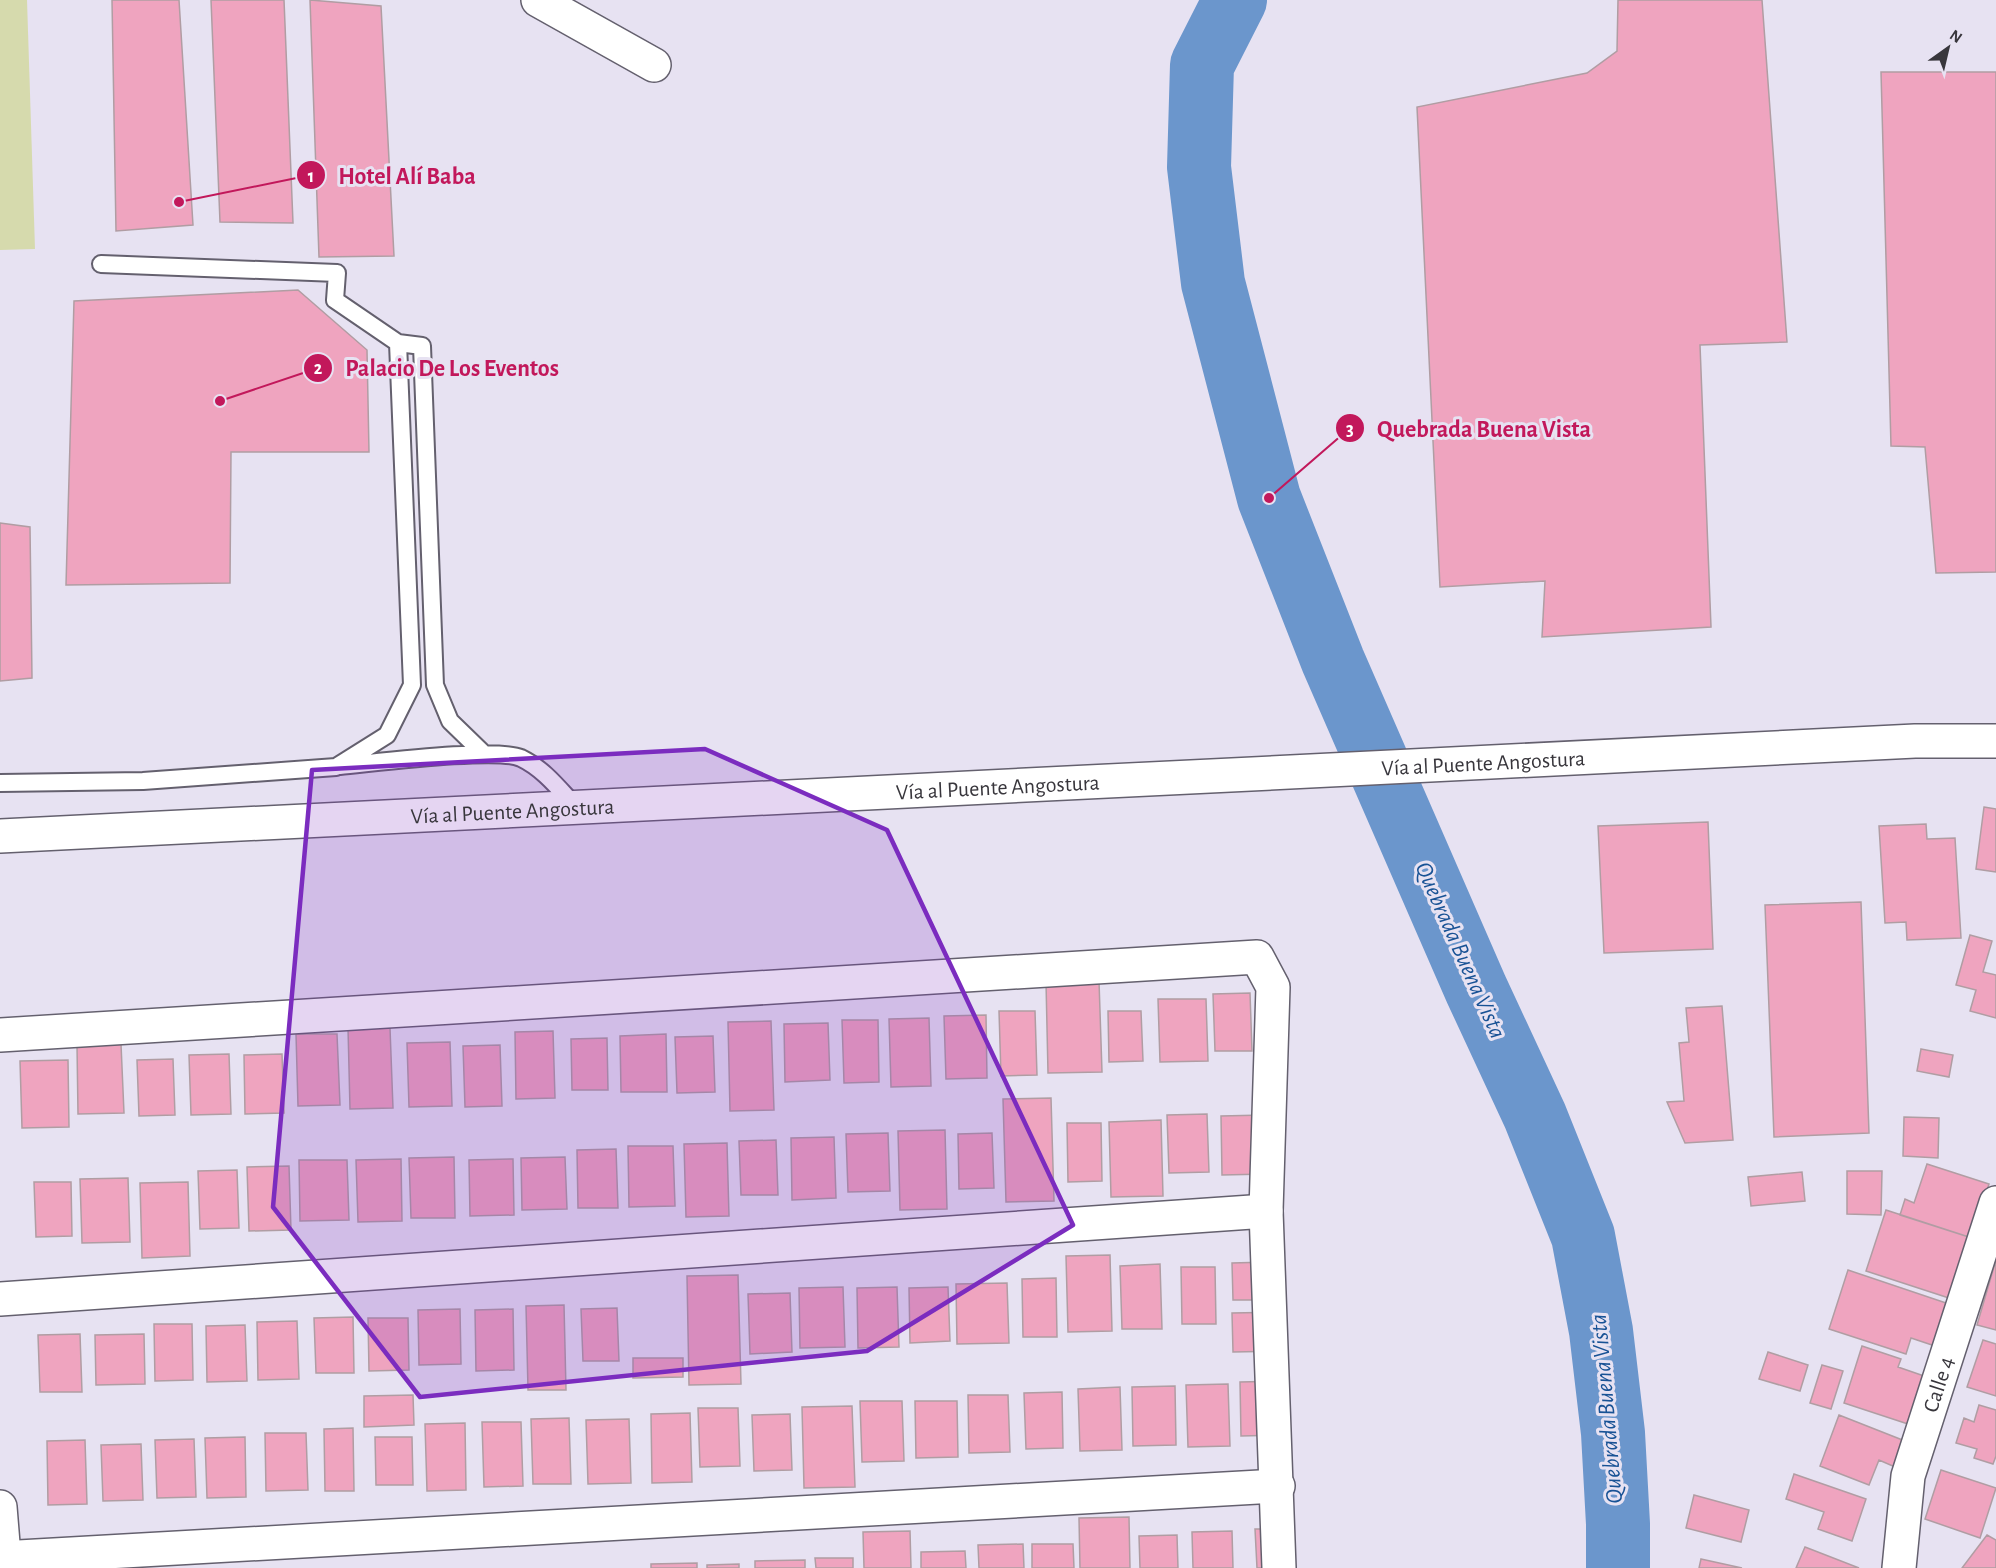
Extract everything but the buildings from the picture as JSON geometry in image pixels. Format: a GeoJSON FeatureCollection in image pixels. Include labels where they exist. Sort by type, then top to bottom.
{"type":"FeatureCollection","features":[{"type":"Feature","properties":{"kind":"street"},"geometry":{"type":"LineString","coordinates":[[538,0],[654,65]]}},
{"type":"Feature","properties":{"kind":"street","name":"Vía al Puente Angostura"},"geometry":{"type":"LineString","coordinates":[[0,836],[1915,741],[1996,741]]}},
{"type":"Feature","properties":{"kind":"street"},"geometry":{"type":"LineString","coordinates":[[0,1035],[1257,957],[1273,987],[1266,1211],[1278,1486],[1279,1568]]}},
{"type":"Feature","properties":{"kind":"street","name":"Calle 4"},"geometry":{"type":"LineString","coordinates":[[1899,1568],[1908,1476],[1996,1203]]}},
{"type":"Feature","properties":{"kind":"street"},"geometry":{"type":"LineString","coordinates":[[0,1299],[1266,1211]]}},
{"type":"Feature","properties":{"kind":"street"},"geometry":{"type":"LineString","coordinates":[[0,1507],[3,1562],[1278,1486]]}},
{"type":"Feature","properties":{"kind":"lane"},"geometry":{"type":"LineString","coordinates":[[101,264],[337,273],[335,300],[398,343],[422,346],[435,685],[450,721],[484,754]]}},
{"type":"Feature","properties":{"kind":"lane"},"geometry":{"type":"LineString","coordinates":[[336,767],[387,735],[412,686],[398,343]]}},
{"type":"Feature","properties":{"kind":"lane"},"geometry":{"type":"LineString","coordinates":[[0,783],[143,781],[484,754],[519,757],[543,772],[577,808]]}},
{"type":"Feature","properties":{"kind":"highlighted area"},"geometry":{"type":"Polygon","coordinates":[[[705,749],[887,830],[1073,1225],[867,1351],[420,1397],[273,1207],[312,770],[705,749]]]}},
{"type":"Feature","properties":{"kind":"green space"},"geometry":{"type":"Polygon","coordinates":[[[0,0],[27,0],[35,249],[0,250],[0,0]]]}},
{"type":"Feature","properties":{"kind":"waterway","name":"Quebrada Buena Vista"},"geometry":{"type":"LineString","coordinates":[[1235,0],[1202,65],[1199,167],[1213,283],[1269,498],[1333,661],[1476,989],[1535,1116],[1583,1236],[1601,1331],[1613,1433],[1618,1568]]}},
{"type":"Feature","properties":{"kind":"place","name":"Hotel Alí Baba"},"geometry":{"type":"Point","coordinates":[179,202]}},
{"type":"Feature","properties":{"kind":"place","name":"Palacio De Los Eventos"},"geometry":{"type":"Point","coordinates":[220,401]}},
{"type":"Feature","properties":{"kind":"place","name":"Quebrada Buena Vista"},"geometry":{"type":"Point","coordinates":[1269,498]}}]}
